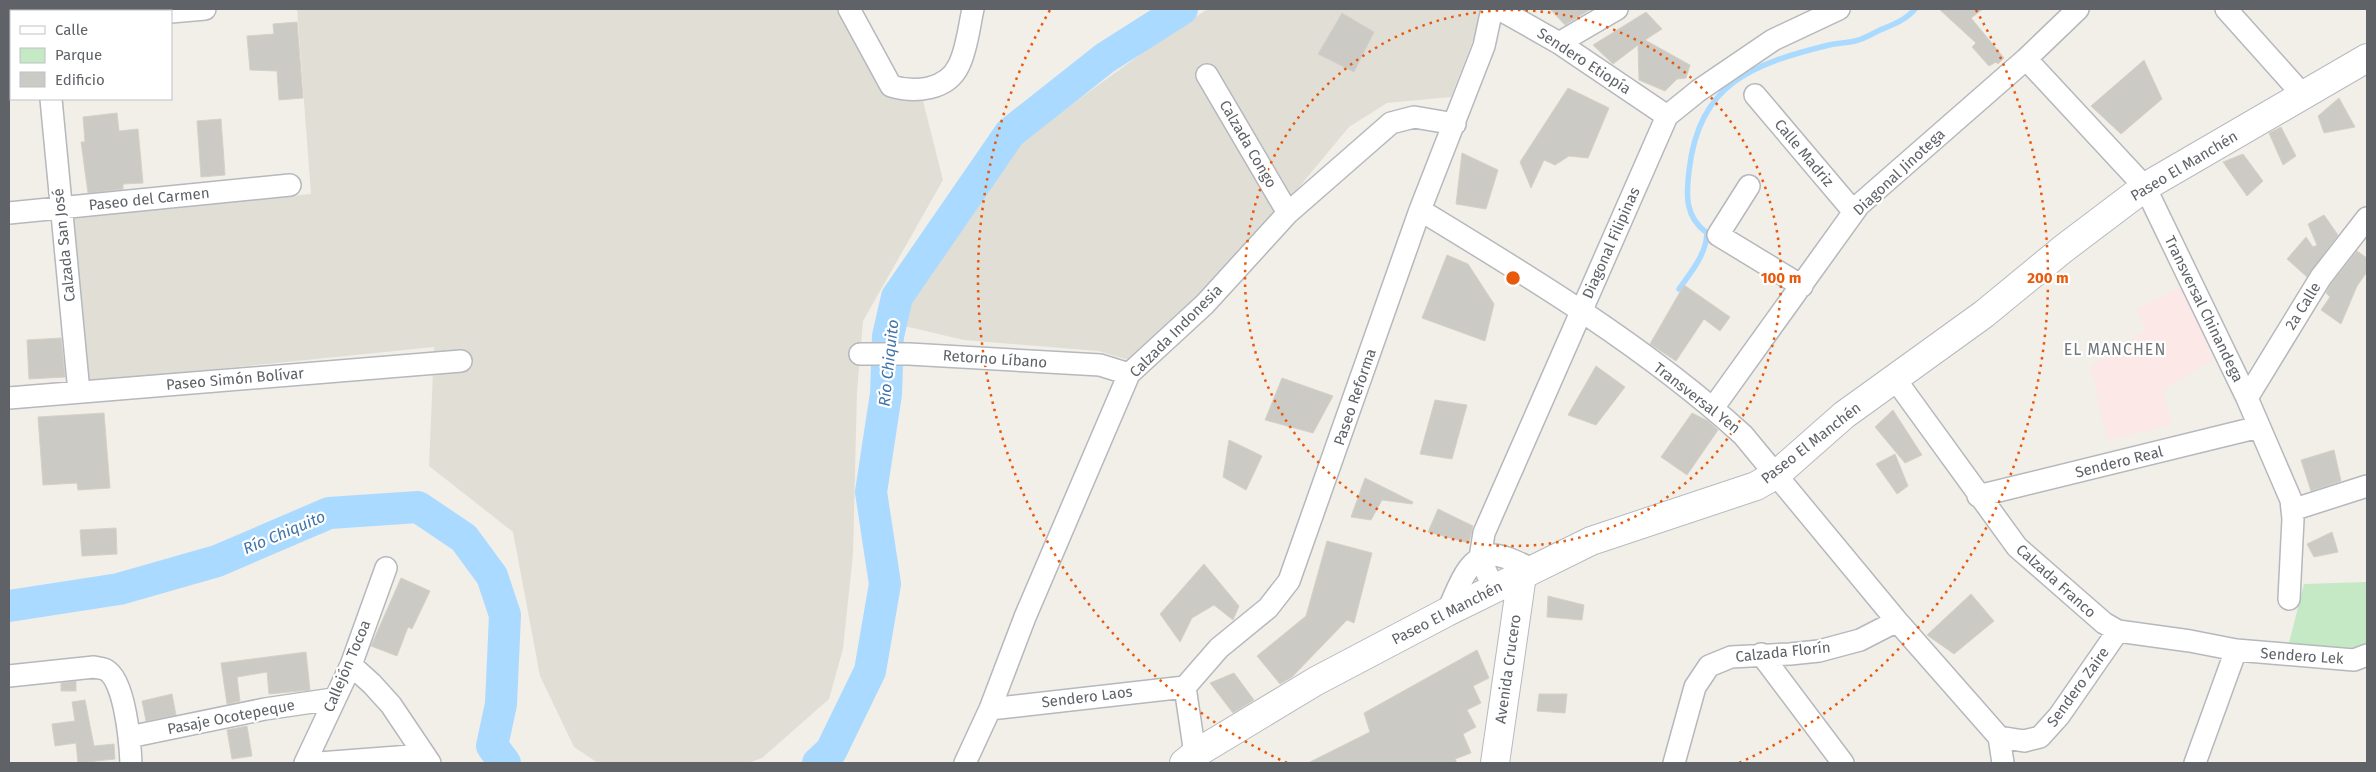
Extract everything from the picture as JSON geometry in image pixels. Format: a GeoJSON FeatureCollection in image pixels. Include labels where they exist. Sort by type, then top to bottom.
{"type":"FeatureCollection","features":[{"type":"Feature","properties":{"kind":"street"},"geometry":{"type":"LineString","coordinates":[[172,12],[205,9]]}},
{"type":"Feature","properties":{"kind":"street"},"geometry":{"type":"LineString","coordinates":[[849,9],[891,86],[907,91],[930,89],[947,80],[959,66],[974,9]]}},
{"type":"Feature","properties":{"kind":"street","name":"Paseo Reforma"},"geometry":{"type":"LineString","coordinates":[[1185,687],[1220,648],[1268,608],[1288,581],[1420,210],[1484,46],[1492,9]]}},
{"type":"Feature","properties":{"kind":"street","name":"Sendero Etiopía"},"geometry":{"type":"LineString","coordinates":[[1499,9],[1559,43],[1667,116]]}},
{"type":"Feature","properties":{"kind":"street"},"geometry":{"type":"LineString","coordinates":[[1559,43],[1617,9]]}},
{"type":"Feature","properties":{"kind":"street","name":"Diagonal Filipinas"},"geometry":{"type":"LineString","coordinates":[[1480,558],[1484,533],[1667,116],[1698,91],[1773,40],[1839,9]]}},
{"type":"Feature","properties":{"kind":"street","name":"Diagonal Jinotega"},"geometry":{"type":"LineString","coordinates":[[1714,408],[1858,205],[2026,59],[2078,9]]}},
{"type":"Feature","properties":{"kind":"street"},"geometry":{"type":"LineString","coordinates":[[2226,9],[2303,95]]}},
{"type":"Feature","properties":{"kind":"street","name":"Paseo El Manchén"},"geometry":{"type":"LineString","coordinates":[[1190,759],[1316,681],[1447,612],[1591,541],[1756,486],[1777,474],[1844,416],[1984,314],[2063,249],[2145,187],[2367,58]]}},
{"type":"Feature","properties":{"kind":"street","name":"Transversal Chinandega"},"geometry":{"type":"LineString","coordinates":[[2026,59],[2145,187],[2247,398],[2291,500],[2293,519],[2289,599]]}},
{"type":"Feature","properties":{"kind":"street","name":"Calzada Congo"},"geometry":{"type":"LineString","coordinates":[[1207,75],[1288,213]]}},
{"type":"Feature","properties":{"kind":"street","name":"Calle Madriz"},"geometry":{"type":"LineString","coordinates":[[1755,95],[1854,212]]}},
{"type":"Feature","properties":{"kind":"street","name":"Calzada San José"},"geometry":{"type":"LineString","coordinates":[[51,100],[79,392]]}},
{"type":"Feature","properties":{"kind":"street","name":"Calzada Indonesia"},"geometry":{"type":"LineString","coordinates":[[965,763],[990,709],[1025,617],[1129,374],[1205,304],[1288,213],[1391,123],[1414,117],[1455,124]]}},
{"type":"Feature","properties":{"kind":"street","name":"Paseo del Carmen"},"geometry":{"type":"LineString","coordinates":[[9,213],[290,185]]}},
{"type":"Feature","properties":{"kind":"street"},"geometry":{"type":"LineString","coordinates":[[1748,186],[1718,235],[1802,286]]}},
{"type":"Feature","properties":{"kind":"street","name":"Transversal Yen"},"geometry":{"type":"LineString","coordinates":[[1420,210],[1582,310],[1714,408],[1743,435],[1777,474],[1897,621],[2000,738]]}},
{"type":"Feature","properties":{"kind":"street","name":"2a Calle"},"geometry":{"type":"LineString","coordinates":[[2247,398],[2321,277],[2367,218]]}},
{"type":"Feature","properties":{"kind":"street","name":"Retorno Líbano"},"geometry":{"type":"LineString","coordinates":[[860,354],[909,354],[1100,365],[1129,374]]}},
{"type":"Feature","properties":{"kind":"street","name":"Paseo Simón Bolívar"},"geometry":{"type":"LineString","coordinates":[[9,398],[461,361]]}},
{"type":"Feature","properties":{"kind":"street","name":"Calzada Franco"},"geometry":{"type":"LineString","coordinates":[[1895,379],[2016,547],[2104,623],[2118,631],[2190,641],[2236,650]]}},
{"type":"Feature","properties":{"kind":"street","name":"Sendero Real"},"geometry":{"type":"LineString","coordinates":[[1978,496],[2259,427]]}},
{"type":"Feature","properties":{"kind":"street"},"geometry":{"type":"LineString","coordinates":[[2292,510],[2367,486]]}},
{"type":"Feature","properties":{"kind":"street"},"geometry":{"type":"LineString","coordinates":[[1447,612],[1470,566],[1480,558],[1494,555],[1528,572]]}},
{"type":"Feature","properties":{"kind":"street"},"geometry":{"type":"LineString","coordinates":[[1480,558],[1494,590]]}},
{"type":"Feature","properties":{"kind":"street","name":"Callejón Tocoa"},"geometry":{"type":"LineString","coordinates":[[305,763],[333,699],[351,665],[386,568]]}},
{"type":"Feature","properties":{"kind":"street","name":"Avenida Crucero"},"geometry":{"type":"LineString","coordinates":[[1495,763],[1528,572]]}},
{"type":"Feature","properties":{"kind":"street","name":"Calzada Florín"},"geometry":{"type":"LineString","coordinates":[[1674,763],[1695,687],[1709,666],[1731,657],[1819,651],[1860,640],[1897,621]]}},
{"type":"Feature","properties":{"kind":"street","name":"Sendero Zaire"},"geometry":{"type":"LineString","coordinates":[[2000,738],[2024,741],[2040,737],[2060,716],[2118,631]]}},
{"type":"Feature","properties":{"kind":"street"},"geometry":{"type":"LineString","coordinates":[[2194,763],[2236,650]]}},
{"type":"Feature","properties":{"kind":"street","name":"Sendero Lek"},"geometry":{"type":"LineString","coordinates":[[2236,650],[2354,660],[2367,655]]}},
{"type":"Feature","properties":{"kind":"street"},"geometry":{"type":"LineString","coordinates":[[1760,654],[1843,763]]}},
{"type":"Feature","properties":{"kind":"street"},"geometry":{"type":"LineString","coordinates":[[351,665],[391,705],[427,759]]}},
{"type":"Feature","properties":{"kind":"street"},"geometry":{"type":"LineString","coordinates":[[9,676],[94,667],[106,670],[118,682],[129,737],[131,763]]}},
{"type":"Feature","properties":{"kind":"street"},"geometry":{"type":"LineString","coordinates":[[1185,687],[1190,759]]}},
{"type":"Feature","properties":{"kind":"street","name":"Sendero Laos"},"geometry":{"type":"LineString","coordinates":[[990,709],[1185,687]]}},
{"type":"Feature","properties":{"kind":"street","name":"Pasaje Ocotepeque"},"geometry":{"type":"LineString","coordinates":[[129,737],[264,709],[333,699]]}},
{"type":"Feature","properties":{"kind":"street"},"geometry":{"type":"LineString","coordinates":[[2000,738],[2003,763]]}},
{"type":"Feature","properties":{"kind":"street"},"geometry":{"type":"LineString","coordinates":[[319,763],[427,759]]}},
{"type":"Feature","properties":{"kind":"shaded area"},"geometry":{"type":"Polygon","coordinates":[[[297,9],[839,9],[881,88],[923,101],[943,180],[863,321],[857,392],[853,554],[843,649],[829,699],[762,758],[748,763],[598,763],[574,747],[540,676],[513,532],[429,466],[434,347],[89,382],[73,217],[311,194],[297,9]]]}},
{"type":"Feature","properties":{"kind":"shaded area"},"geometry":{"type":"Polygon","coordinates":[[[1208,9],[1485,9],[1451,97],[1387,103],[1349,127],[1265,228],[1132,361],[1098,351],[964,340],[896,324],[1019,143],[1167,35],[1208,9]]]}},
{"type":"Feature","properties":{"kind":"shaded area"},"geometry":{"type":"Polygon","coordinates":[[[2182,286],[2213,360],[2163,389],[2171,425],[2107,440],[2091,367],[2146,330],[2137,309],[2182,286]]]}},
{"type":"Feature","properties":{"kind":"green space"},"geometry":{"type":"Polygon","coordinates":[[[2367,582],[2367,643],[2354,649],[2289,643],[2304,584],[2367,582]]]}},
{"type":"Feature","properties":{"kind":"building"},"geometry":{"type":"Polygon","coordinates":[[[1550,9],[1591,9],[1565,25],[1550,9]]]}},
{"type":"Feature","properties":{"kind":"building"},"geometry":{"type":"Polygon","coordinates":[[[1939,9],[1983,9],[1971,18],[2004,58],[1998,64],[1996,62],[1989,66],[1972,47],[1976,43],[1939,9]]]}},
{"type":"Feature","properties":{"kind":"building"},"geometry":{"type":"Polygon","coordinates":[[[1646,12],[1662,29],[1645,40],[1690,65],[1686,78],[1677,79],[1665,91],[1639,80],[1638,45],[1613,64],[1593,45],[1646,12]]]}},
{"type":"Feature","properties":{"kind":"building"},"geometry":{"type":"Polygon","coordinates":[[[1342,13],[1374,32],[1354,72],[1318,54],[1342,13]]]}},
{"type":"Feature","properties":{"kind":"building"},"geometry":{"type":"Polygon","coordinates":[[[297,22],[303,98],[279,100],[277,71],[250,70],[247,36],[274,34],[273,24],[297,22]]]}},
{"type":"Feature","properties":{"kind":"building"},"geometry":{"type":"Polygon","coordinates":[[[2144,60],[2162,99],[2121,134],[2091,106],[2144,60]]]}},
{"type":"Feature","properties":{"kind":"building"},"geometry":{"type":"Polygon","coordinates":[[[1568,88],[1609,108],[1588,158],[1569,156],[1555,165],[1544,160],[1531,188],[1520,162],[1568,88]]]}},
{"type":"Feature","properties":{"kind":"building"},"geometry":{"type":"Polygon","coordinates":[[[2339,98],[2355,127],[2324,133],[2318,116],[2339,98]]]}},
{"type":"Feature","properties":{"kind":"building"},"geometry":{"type":"Polygon","coordinates":[[[117,113],[119,131],[138,129],[143,183],[123,184],[123,189],[88,193],[81,142],[85,142],[83,117],[117,113]]]}},
{"type":"Feature","properties":{"kind":"building"},"geometry":{"type":"Polygon","coordinates":[[[221,119],[225,175],[201,177],[197,121],[221,119]]]}},
{"type":"Feature","properties":{"kind":"building"},"geometry":{"type":"Polygon","coordinates":[[[2281,127],[2296,156],[2283,165],[2269,133],[2281,127]]]}},
{"type":"Feature","properties":{"kind":"building"},"geometry":{"type":"Polygon","coordinates":[[[1462,153],[1498,170],[1486,209],[1456,204],[1462,153]]]}},
{"type":"Feature","properties":{"kind":"building"},"geometry":{"type":"Polygon","coordinates":[[[2243,154],[2263,181],[2247,196],[2223,162],[2243,154]]]}},
{"type":"Feature","properties":{"kind":"building"},"geometry":{"type":"Polygon","coordinates":[[[2324,215],[2338,235],[2307,277],[2287,259],[2306,237],[2313,247],[2317,245],[2308,224],[2324,215]]]}},
{"type":"Feature","properties":{"kind":"building"},"geometry":{"type":"Polygon","coordinates":[[[2357,251],[2367,258],[2367,272],[2357,286],[2341,324],[2321,310],[2330,297],[2326,293],[2331,284],[2357,251]]]}},
{"type":"Feature","properties":{"kind":"building"},"geometry":{"type":"Polygon","coordinates":[[[1447,255],[1468,264],[1494,304],[1485,341],[1422,318],[1447,255]]]}},
{"type":"Feature","properties":{"kind":"building"},"geometry":{"type":"Polygon","coordinates":[[[1684,285],[1730,317],[1720,331],[1704,319],[1676,361],[1650,344],[1684,285]]]}},
{"type":"Feature","properties":{"kind":"building"},"geometry":{"type":"Polygon","coordinates":[[[61,338],[65,377],[29,379],[27,340],[61,338]]]}},
{"type":"Feature","properties":{"kind":"building"},"geometry":{"type":"Polygon","coordinates":[[[1596,366],[1625,387],[1596,425],[1568,415],[1596,366]]]}},
{"type":"Feature","properties":{"kind":"building"},"geometry":{"type":"Polygon","coordinates":[[[1282,378],[1333,396],[1313,433],[1265,420],[1282,378]]]}},
{"type":"Feature","properties":{"kind":"building"},"geometry":{"type":"Polygon","coordinates":[[[1435,400],[1467,405],[1452,459],[1420,454],[1435,400]]]}},
{"type":"Feature","properties":{"kind":"building"},"geometry":{"type":"Polygon","coordinates":[[[1893,410],[1922,455],[1905,463],[1875,427],[1893,410]]]}},
{"type":"Feature","properties":{"kind":"building"},"geometry":{"type":"Polygon","coordinates":[[[104,413],[110,488],[78,490],[77,483],[43,485],[38,417],[104,413]]]}},
{"type":"Feature","properties":{"kind":"building"},"geometry":{"type":"Polygon","coordinates":[[[1692,413],[1708,421],[1718,430],[1687,475],[1661,457],[1692,413]]]}},
{"type":"Feature","properties":{"kind":"building"},"geometry":{"type":"Polygon","coordinates":[[[1229,440],[1262,456],[1246,490],[1223,477],[1229,440]]]}},
{"type":"Feature","properties":{"kind":"building"},"geometry":{"type":"Polygon","coordinates":[[[2334,450],[2341,481],[2311,491],[2301,460],[2334,450]]]}},
{"type":"Feature","properties":{"kind":"building"},"geometry":{"type":"Polygon","coordinates":[[[1895,454],[1908,486],[1897,494],[1876,464],[1895,454]]]}},
{"type":"Feature","properties":{"kind":"building"},"geometry":{"type":"Polygon","coordinates":[[[1365,478],[1413,502],[1412,504],[1382,500],[1371,520],[1351,517],[1365,478]]]}},
{"type":"Feature","properties":{"kind":"building"},"geometry":{"type":"Polygon","coordinates":[[[1438,509],[1473,526],[1469,543],[1428,532],[1438,509]]]}},
{"type":"Feature","properties":{"kind":"building"},"geometry":{"type":"Polygon","coordinates":[[[116,528],[117,554],[82,556],[80,530],[116,528]]]}},
{"type":"Feature","properties":{"kind":"building"},"geometry":{"type":"Polygon","coordinates":[[[2332,532],[2338,552],[2314,557],[2307,544],[2332,532]]]}},
{"type":"Feature","properties":{"kind":"building"},"geometry":{"type":"Polygon","coordinates":[[[1327,541],[1372,553],[1354,623],[1347,620],[1292,677],[1280,684],[1257,656],[1306,616],[1327,541]]]}},
{"type":"Feature","properties":{"kind":"building"},"geometry":{"type":"Polygon","coordinates":[[[1204,564],[1239,606],[1233,620],[1214,605],[1192,618],[1180,642],[1160,614],[1204,564]]]}},
{"type":"Feature","properties":{"kind":"building"},"geometry":{"type":"Polygon","coordinates":[[[401,578],[430,591],[412,629],[408,627],[397,656],[371,646],[401,578]]]}},
{"type":"Feature","properties":{"kind":"building"},"geometry":{"type":"Polygon","coordinates":[[[1971,594],[1994,621],[1954,654],[1927,635],[1971,594]]]}},
{"type":"Feature","properties":{"kind":"building"},"geometry":{"type":"Polygon","coordinates":[[[1548,596],[1584,605],[1582,620],[1547,617],[1548,596]]]}},
{"type":"Feature","properties":{"kind":"building"},"geometry":{"type":"Polygon","coordinates":[[[1477,650],[1489,678],[1473,686],[1481,703],[1467,710],[1476,727],[1463,734],[1471,753],[1455,759],[1457,763],[1308,763],[1370,732],[1364,713],[1477,650]]]}},
{"type":"Feature","properties":{"kind":"building"},"geometry":{"type":"Polygon","coordinates":[[[306,652],[310,690],[269,694],[267,672],[237,677],[240,701],[227,704],[221,663],[306,652]]]}},
{"type":"Feature","properties":{"kind":"building"},"geometry":{"type":"Polygon","coordinates":[[[1234,673],[1254,700],[1233,713],[1210,683],[1234,673]]]}},
{"type":"Feature","properties":{"kind":"building"},"geometry":{"type":"Polygon","coordinates":[[[76,681],[76,691],[61,691],[61,683],[76,681]]]}},
{"type":"Feature","properties":{"kind":"building"},"geometry":{"type":"Polygon","coordinates":[[[172,694],[176,715],[146,721],[142,701],[172,694]]]}},
{"type":"Feature","properties":{"kind":"building"},"geometry":{"type":"Polygon","coordinates":[[[1539,694],[1567,694],[1565,713],[1537,711],[1539,694]]]}},
{"type":"Feature","properties":{"kind":"building"},"geometry":{"type":"Polygon","coordinates":[[[85,700],[94,746],[114,744],[115,759],[78,763],[76,743],[55,746],[52,724],[75,721],[72,702],[85,700]]]}},
{"type":"Feature","properties":{"kind":"building"},"geometry":{"type":"Polygon","coordinates":[[[247,726],[252,756],[232,759],[227,730],[247,726]]]}},
{"type":"Feature","properties":{"kind":"waterway","name":"Río Chiquito"},"geometry":{"type":"LineString","coordinates":[[818,763],[831,751],[870,671],[885,584],[871,492],[886,394],[888,336],[897,297],[1010,133],[1105,58],[1182,9]]}},
{"type":"Feature","properties":{"kind":"waterway"},"geometry":{"type":"LineString","coordinates":[[1679,289],[1701,256],[1706,241],[1707,233],[1694,220],[1691,213],[1688,197],[1688,180],[1695,141],[1704,117],[1717,97],[1734,82],[1776,60],[1829,45],[1862,39],[1899,22],[1915,9]]}},
{"type":"Feature","properties":{"kind":"waterway","name":"Río Chiquito"},"geometry":{"type":"LineString","coordinates":[[9,606],[119,589],[217,561],[329,513],[418,507],[464,538],[492,576],[505,615],[501,704],[492,746],[505,763]]}},
{"type":"Feature","properties":{"kind":"district","name":"EL MANCHEN"},"geometry":{"type":"Point","coordinates":[2115,349]}}]}
